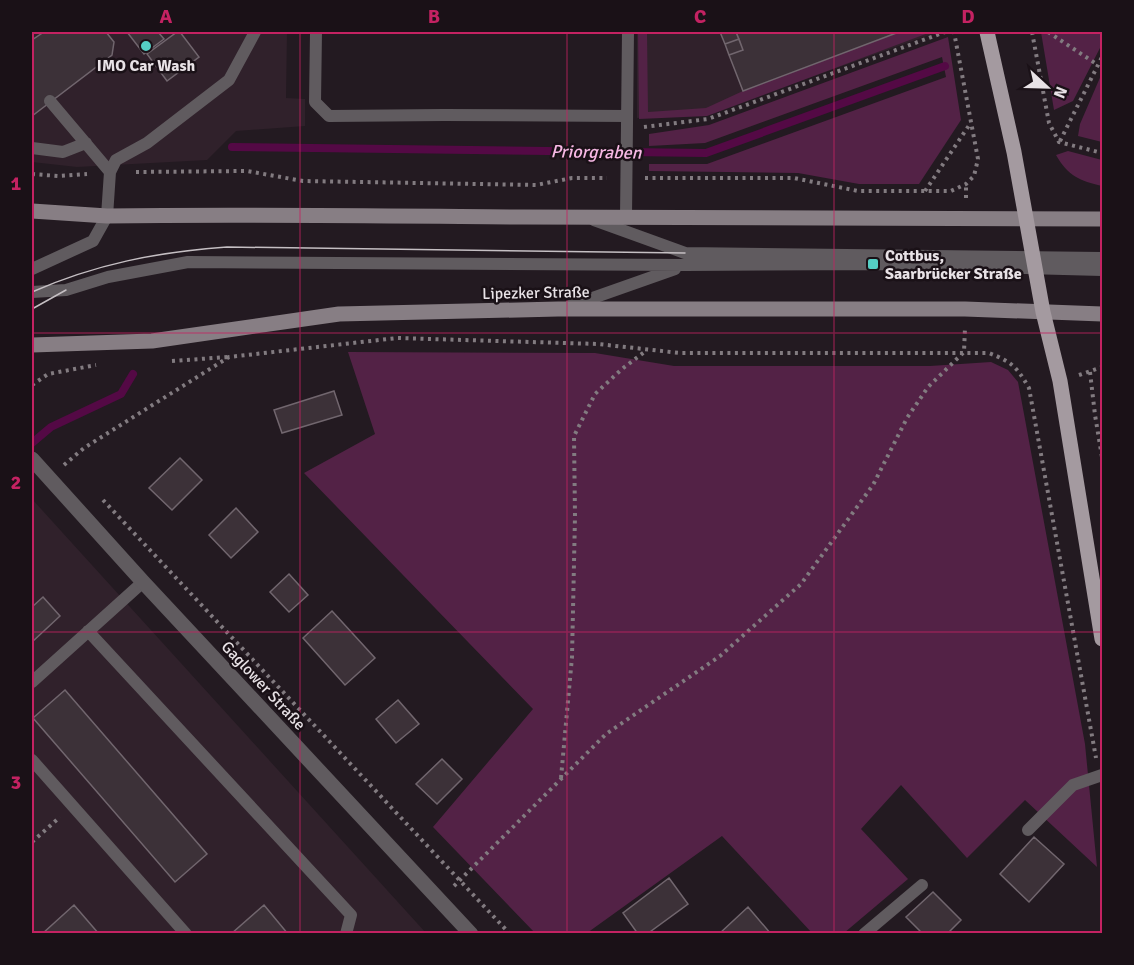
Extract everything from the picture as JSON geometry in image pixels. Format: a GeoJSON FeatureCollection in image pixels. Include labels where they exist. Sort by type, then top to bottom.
{"type":"FeatureCollection","features":[{"type":"Feature","properties":{"kind":"main road"},"geometry":{"type":"LineString","coordinates":[[987,32],[1014,152],[1043,312],[1060,381],[1102,639]]}},
{"type":"Feature","properties":{"kind":"main road"},"geometry":{"type":"LineString","coordinates":[[32,211],[107,216],[1102,219]]}},
{"type":"Feature","properties":{"kind":"main road","name":"Lipezker Straße"},"geometry":{"type":"LineString","coordinates":[[32,345],[152,341],[339,314],[561,310],[965,309],[1102,314]]}},
{"type":"Feature","properties":{"kind":"street","name":"Gaglower Straße"},"geometry":{"type":"LineString","coordinates":[[32,460],[471,933]]}},
{"type":"Feature","properties":{"kind":"lane"},"geometry":{"type":"LineString","coordinates":[[32,269],[93,241],[107,216],[110,172],[116,160],[147,143],[230,80],[255,32]]}},
{"type":"Feature","properties":{"kind":"lane"},"geometry":{"type":"LineString","coordinates":[[316,32],[315,102],[329,116],[444,114],[627,122]]}},
{"type":"Feature","properties":{"kind":"lane"},"geometry":{"type":"LineString","coordinates":[[626,216],[628,32]]}},
{"type":"Feature","properties":{"kind":"lane"},"geometry":{"type":"LineString","coordinates":[[50,101],[110,172]]}},
{"type":"Feature","properties":{"kind":"lane"},"geometry":{"type":"LineString","coordinates":[[32,148],[63,152],[86,143]]}},
{"type":"Feature","properties":{"kind":"lane"},"geometry":{"type":"LineString","coordinates":[[587,217],[685,253],[1034,263],[1102,270]]}},
{"type":"Feature","properties":{"kind":"lane"},"geometry":{"type":"LineString","coordinates":[[32,292],[66,290],[108,277],[188,262],[706,266],[1034,263],[1102,258]]}},
{"type":"Feature","properties":{"kind":"lane"},"geometry":{"type":"LineString","coordinates":[[561,310],[685,266]]}},
{"type":"Feature","properties":{"kind":"lane"},"geometry":{"type":"LineString","coordinates":[[34,680],[143,582]]}},
{"type":"Feature","properties":{"kind":"lane"},"geometry":{"type":"LineString","coordinates":[[88,631],[351,915],[346,933]]}},
{"type":"Feature","properties":{"kind":"lane"},"geometry":{"type":"LineString","coordinates":[[32,760],[186,933]]}},
{"type":"Feature","properties":{"kind":"lane"},"geometry":{"type":"LineString","coordinates":[[1028,830],[1073,785],[1101,776]]}},
{"type":"Feature","properties":{"kind":"lane"},"geometry":{"type":"LineString","coordinates":[[864,933],[922,885]]}},
{"type":"Feature","properties":{"kind":"path"},"geometry":{"type":"LineString","coordinates":[[627,122],[641,128],[708,119],[945,32]]}},
{"type":"Feature","properties":{"kind":"path"},"geometry":{"type":"LineString","coordinates":[[32,174],[58,176],[110,172],[247,171],[303,181],[536,185],[572,178],[794,178],[858,191],[951,191],[966,184],[974,176],[978,159],[954,32]]}},
{"type":"Feature","properties":{"kind":"path"},"geometry":{"type":"LineString","coordinates":[[1032,32],[1049,123],[1059,142],[1102,153]]}},
{"type":"Feature","properties":{"kind":"path"},"geometry":{"type":"LineString","coordinates":[[1048,32],[1098,65]]}},
{"type":"Feature","properties":{"kind":"path"},"geometry":{"type":"LineString","coordinates":[[1059,142],[1102,57]]}},
{"type":"Feature","properties":{"kind":"path"},"geometry":{"type":"LineString","coordinates":[[926,191],[970,123]]}},
{"type":"Feature","properties":{"kind":"path"},"geometry":{"type":"LineString","coordinates":[[966,184],[966,201]]}},
{"type":"Feature","properties":{"kind":"path"},"geometry":{"type":"LineString","coordinates":[[441,901],[606,734],[720,656],[801,584],[873,484],[907,418],[928,387],[964,352],[965,337]]}},
{"type":"Feature","properties":{"kind":"path"},"geometry":{"type":"LineString","coordinates":[[166,362],[397,338],[598,344],[680,353],[964,352],[989,353],[1008,360],[1019,370],[1029,388],[1101,776],[1102,804]]}},
{"type":"Feature","properties":{"kind":"path"},"geometry":{"type":"LineString","coordinates":[[561,779],[572,657],[574,435],[595,394],[647,349]]}},
{"type":"Feature","properties":{"kind":"path"},"geometry":{"type":"LineString","coordinates":[[64,466],[84,448],[229,357]]}},
{"type":"Feature","properties":{"kind":"path"},"geometry":{"type":"LineString","coordinates":[[32,385],[48,374],[102,364]]}},
{"type":"Feature","properties":{"kind":"path"},"geometry":{"type":"LineString","coordinates":[[1079,375],[1102,367]]}},
{"type":"Feature","properties":{"kind":"path"},"geometry":{"type":"LineString","coordinates":[[1090,372],[1102,457]]}},
{"type":"Feature","properties":{"kind":"path"},"geometry":{"type":"LineString","coordinates":[[1029,388],[1039,385]]}},
{"type":"Feature","properties":{"kind":"path"},"geometry":{"type":"LineString","coordinates":[[103,500],[510,933]]}},
{"type":"Feature","properties":{"kind":"path"},"geometry":{"type":"LineString","coordinates":[[32,842],[72,806]]}},
{"type":"Feature","properties":{"kind":"shaded area"},"geometry":{"type":"Polygon","coordinates":[[[32,32],[287,32],[286,98],[305,99],[305,126],[236,131],[207,160],[77,167],[32,162],[32,32]]]}},
{"type":"Feature","properties":{"kind":"shaded area"},"geometry":{"type":"Polygon","coordinates":[[[637,32],[938,32],[707,114],[637,118],[637,32]]]}},
{"type":"Feature","properties":{"kind":"shaded area"},"geometry":{"type":"Polygon","coordinates":[[[638,32],[647,32],[648,112],[706,108],[743,91],[899,32],[931,32],[707,116],[639,119],[638,32]]]}},
{"type":"Feature","properties":{"kind":"shaded area"},"geometry":{"type":"Polygon","coordinates":[[[1041,32],[1102,32],[1102,44],[1073,101],[1054,110],[1041,32]]]}},
{"type":"Feature","properties":{"kind":"shaded area"},"geometry":{"type":"Polygon","coordinates":[[[948,37],[961,120],[919,184],[859,184],[798,173],[649,171],[649,164],[707,164],[946,77],[942,57],[705,143],[649,146],[649,134],[709,125],[948,37]]]}},
{"type":"Feature","properties":{"kind":"shaded area"},"geometry":{"type":"Polygon","coordinates":[[[1102,73],[1102,142],[1078,136],[1080,124],[1102,73]]]}},
{"type":"Feature","properties":{"kind":"shaded area"},"geometry":{"type":"Polygon","coordinates":[[[1068,151],[1102,160],[1102,186],[1081,180],[1065,168],[1056,155],[1068,151]]]}},
{"type":"Feature","properties":{"kind":"shaded area"},"geometry":{"type":"Polygon","coordinates":[[[348,352],[595,353],[674,366],[930,366],[991,362],[1008,370],[1018,382],[1085,744],[1097,867],[1025,800],[967,858],[901,785],[861,829],[908,879],[844,933],[812,933],[722,836],[587,933],[535,933],[433,827],[533,709],[304,473],[375,434],[348,352]]]}},
{"type":"Feature","properties":{"kind":"shaded area"},"geometry":{"type":"Polygon","coordinates":[[[32,499],[426,933],[32,934],[32,499]]]}},
{"type":"Feature","properties":{"kind":"building"},"geometry":{"type":"Polygon","coordinates":[[[44,32],[106,32],[114,42],[112,55],[32,116],[32,40],[44,32]]]}},
{"type":"Feature","properties":{"kind":"building","name":"IMO Car Wash"},"geometry":{"type":"Polygon","coordinates":[[[127,32],[158,32],[164,39],[144,54],[127,32]]]}},
{"type":"Feature","properties":{"kind":"building"},"geometry":{"type":"Polygon","coordinates":[[[180,32],[199,57],[167,81],[147,54],[180,32]]]}},
{"type":"Feature","properties":{"kind":"building"},"geometry":{"type":"Polygon","coordinates":[[[720,32],[736,32],[739,39],[725,44],[720,32]]]}},
{"type":"Feature","properties":{"kind":"building"},"geometry":{"type":"Polygon","coordinates":[[[736,32],[899,32],[743,91],[729,55],[743,50],[736,32]]]}},
{"type":"Feature","properties":{"kind":"building"},"geometry":{"type":"Polygon","coordinates":[[[739,39],[743,50],[729,55],[725,44],[739,39]]]}},
{"type":"Feature","properties":{"kind":"building"},"geometry":{"type":"Polygon","coordinates":[[[334,391],[342,415],[282,433],[274,410],[334,391]]]}},
{"type":"Feature","properties":{"kind":"building"},"geometry":{"type":"Polygon","coordinates":[[[180,458],[202,480],[172,510],[149,488],[180,458]]]}},
{"type":"Feature","properties":{"kind":"building"},"geometry":{"type":"Polygon","coordinates":[[[236,508],[258,532],[231,558],[209,535],[236,508]]]}},
{"type":"Feature","properties":{"kind":"building"},"geometry":{"type":"Polygon","coordinates":[[[289,574],[308,595],[289,612],[270,592],[289,574]]]}},
{"type":"Feature","properties":{"kind":"building"},"geometry":{"type":"Polygon","coordinates":[[[43,597],[60,616],[32,642],[32,607],[43,597]]]}},
{"type":"Feature","properties":{"kind":"building"},"geometry":{"type":"Polygon","coordinates":[[[332,611],[375,658],[345,685],[303,638],[332,611]]]}},
{"type":"Feature","properties":{"kind":"building"},"geometry":{"type":"Polygon","coordinates":[[[65,690],[207,854],[175,882],[33,718],[65,690]]]}},
{"type":"Feature","properties":{"kind":"building"},"geometry":{"type":"Polygon","coordinates":[[[398,700],[419,724],[396,743],[376,719],[398,700]]]}},
{"type":"Feature","properties":{"kind":"building"},"geometry":{"type":"Polygon","coordinates":[[[442,759],[462,779],[437,804],[416,784],[442,759]]]}},
{"type":"Feature","properties":{"kind":"building"},"geometry":{"type":"Polygon","coordinates":[[[1034,837],[1064,864],[1029,902],[1000,874],[1034,837]]]}},
{"type":"Feature","properties":{"kind":"building"},"geometry":{"type":"Polygon","coordinates":[[[669,878],[688,904],[647,934],[638,934],[623,913],[669,878]]]}},
{"type":"Feature","properties":{"kind":"building"},"geometry":{"type":"Polygon","coordinates":[[[933,892],[961,920],[947,934],[923,934],[906,917],[933,892]]]}},
{"type":"Feature","properties":{"kind":"building"},"geometry":{"type":"Polygon","coordinates":[[[74,905],[99,934],[42,934],[74,905]]]}},
{"type":"Feature","properties":{"kind":"building"},"geometry":{"type":"Polygon","coordinates":[[[264,905],[288,934],[231,934],[264,905]]]}},
{"type":"Feature","properties":{"kind":"building"},"geometry":{"type":"Polygon","coordinates":[[[748,907],[771,934],[719,934],[748,907]]]}},
{"type":"Feature","properties":{"kind":"waterway","name":"Priorgraben"},"geometry":{"type":"LineString","coordinates":[[232,147],[706,153],[945,66]]}},
{"type":"Feature","properties":{"kind":"waterway","name":"Priorgraben"},"geometry":{"type":"LineString","coordinates":[[32,443],[51,427],[121,394],[133,374]]}},
{"type":"Feature","properties":{"kind":"tram line"},"geometry":{"type":"LineString","coordinates":[[32,292],[80,274],[127,261],[176,252],[227,247],[685,253]]}},
{"type":"Feature","properties":{"kind":"tram line"},"geometry":{"type":"LineString","coordinates":[[32,309],[66,290]]}},
{"type":"Feature","properties":{"kind":"place","name":"IMO Car Wash"},"geometry":{"type":"Point","coordinates":[146,46]}},
{"type":"Feature","properties":{"kind":"place","name":"Cottbus, Saarbrücker Straße"},"geometry":{"type":"Point","coordinates":[873,264]}}]}
